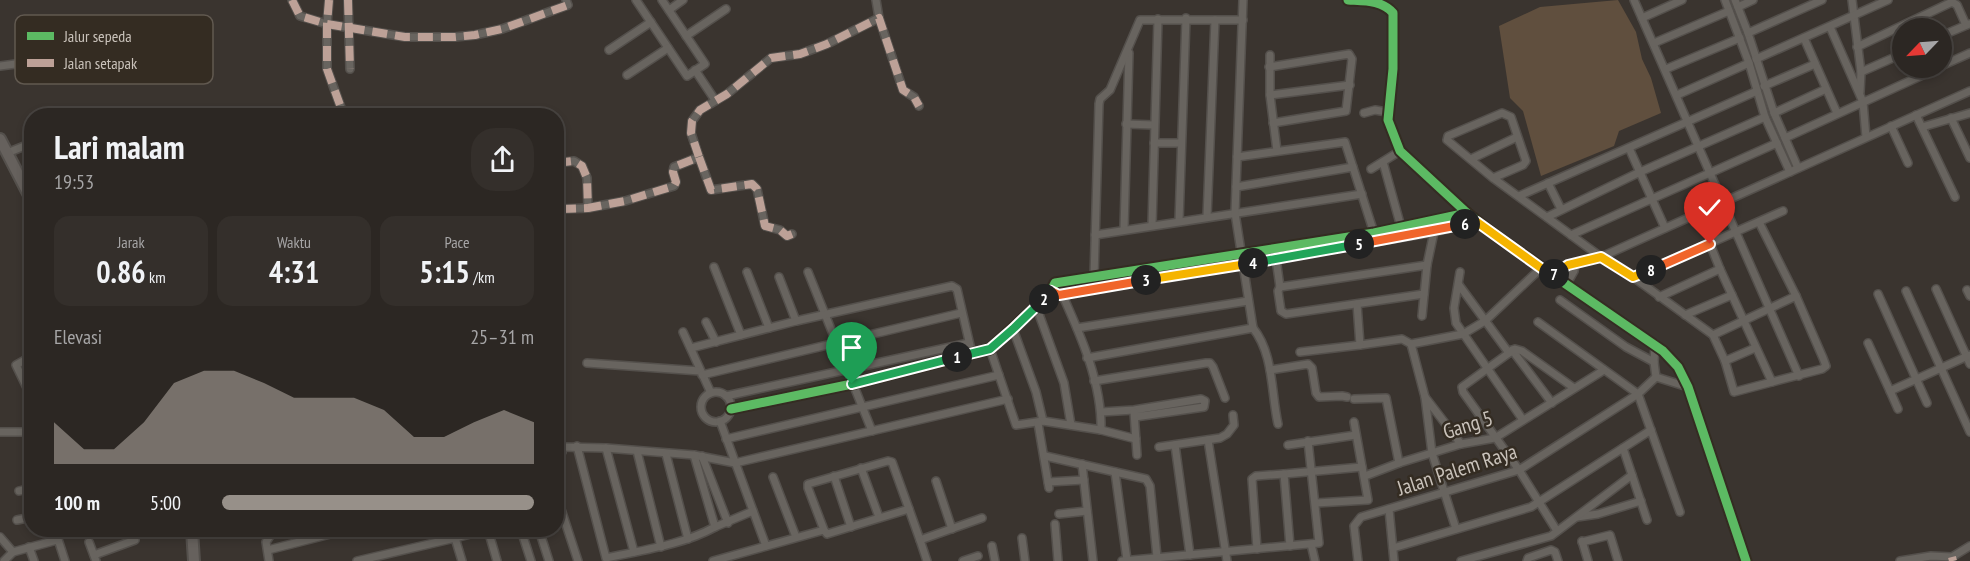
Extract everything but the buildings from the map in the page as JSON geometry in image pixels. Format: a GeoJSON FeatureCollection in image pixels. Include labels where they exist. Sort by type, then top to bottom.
{"type":"FeatureCollection","features":[{"type":"Feature","properties":{"kind":"street"},"geometry":{"type":"LineString","coordinates":[[292,0],[300,16],[327,24],[405,37],[475,35],[502,29],[575,0]]}},
{"type":"Feature","properties":{"kind":"street"},"geometry":{"type":"LineString","coordinates":[[328,0],[327,69],[341,108]]}},
{"type":"Feature","properties":{"kind":"street"},"geometry":{"type":"LineString","coordinates":[[348,0],[350,69]]}},
{"type":"Feature","properties":{"kind":"street"},"geometry":{"type":"LineString","coordinates":[[636,0],[687,76],[705,64],[662,0]]}},
{"type":"Feature","properties":{"kind":"street"},"geometry":{"type":"LineString","coordinates":[[669,10],[683,0]]}},
{"type":"Feature","properties":{"kind":"street"},"geometry":{"type":"LineString","coordinates":[[876,0],[879,18],[903,90],[914,97],[919,106]]}},
{"type":"Feature","properties":{"kind":"street"},"geometry":{"type":"LineString","coordinates":[[1243,0],[1235,213],[1253,328],[1263,345],[1270,370],[1272,399],[1278,424]]}},
{"type":"Feature","properties":{"kind":"street"},"geometry":{"type":"LineString","coordinates":[[1348,0],[1377,2],[1387,6],[1393,13],[1393,69],[1387,112],[1390,131],[1400,152],[1477,222],[1552,276],[1655,344],[1675,362],[1688,387],[1746,561]]}},
{"type":"Feature","properties":{"kind":"street"},"geometry":{"type":"LineString","coordinates":[[1634,0],[1799,376]]}},
{"type":"Feature","properties":{"kind":"street"},"geometry":{"type":"LineString","coordinates":[[1642,18],[1682,0]]}},
{"type":"Feature","properties":{"kind":"street"},"geometry":{"type":"LineString","coordinates":[[1725,0],[1798,168]]}},
{"type":"Feature","properties":{"kind":"street"},"geometry":{"type":"LineString","coordinates":[[1753,0],[1737,4],[1748,33],[1757,91],[1790,172]]}},
{"type":"Feature","properties":{"kind":"street"},"geometry":{"type":"LineString","coordinates":[[1748,33],[1822,0]]}},
{"type":"Feature","properties":{"kind":"street"},"geometry":{"type":"LineString","coordinates":[[1852,0],[1861,72],[1860,93]]}},
{"type":"Feature","properties":{"kind":"street"},"geometry":{"type":"LineString","coordinates":[[1677,95],[1888,0]]}},
{"type":"Feature","properties":{"kind":"street"},"geometry":{"type":"LineString","coordinates":[[1857,47],[1952,2],[1957,5],[1968,24],[1952,31]]}},
{"type":"Feature","properties":{"kind":"street"},"geometry":{"type":"LineString","coordinates":[[686,36],[726,9]]}},
{"type":"Feature","properties":{"kind":"street"},"geometry":{"type":"LineString","coordinates":[[1654,43],[1729,11]]}},
{"type":"Feature","properties":{"kind":"street"},"geometry":{"type":"LineString","coordinates":[[792,234],[787,236],[780,230],[765,226],[757,189],[752,184],[711,190],[691,133],[692,122],[696,113],[742,82],[771,58],[800,54],[827,44],[879,18]]}},
{"type":"Feature","properties":{"kind":"street"},"geometry":{"type":"LineString","coordinates":[[1094,278],[1099,104],[1100,99],[1110,90],[1140,20],[1186,18],[1243,20]]}},
{"type":"Feature","properties":{"kind":"street"},"geometry":{"type":"LineString","coordinates":[[1179,221],[1186,18]]}},
{"type":"Feature","properties":{"kind":"street"},"geometry":{"type":"LineString","coordinates":[[1152,225],[1158,19]]}},
{"type":"Feature","properties":{"kind":"street"},"geometry":{"type":"LineString","coordinates":[[1207,217],[1215,20]]}},
{"type":"Feature","properties":{"kind":"street"},"geometry":{"type":"LineString","coordinates":[[609,50],[651,22]]}},
{"type":"Feature","properties":{"kind":"street"},"geometry":{"type":"LineString","coordinates":[[1830,27],[1863,102],[1866,137]]}},
{"type":"Feature","properties":{"kind":"street"},"geometry":{"type":"LineString","coordinates":[[1666,69],[1740,38]]}},
{"type":"Feature","properties":{"kind":"street"},"geometry":{"type":"LineString","coordinates":[[1804,38],[1837,113]]}},
{"type":"Feature","properties":{"kind":"street"},"geometry":{"type":"LineString","coordinates":[[627,75],[668,48]]}},
{"type":"Feature","properties":{"kind":"street"},"geometry":{"type":"LineString","coordinates":[[1124,229],[1129,48]]}},
{"type":"Feature","properties":{"kind":"street"},"geometry":{"type":"LineString","coordinates":[[1952,61],[1970,53]]}},
{"type":"Feature","properties":{"kind":"street"},"geometry":{"type":"LineString","coordinates":[[1269,67],[1349,54],[1352,59],[1346,111],[1273,123]]}},
{"type":"Feature","properties":{"kind":"street"},"geometry":{"type":"LineString","coordinates":[[1270,55],[1270,95],[1277,151]]}},
{"type":"Feature","properties":{"kind":"street"},"geometry":{"type":"LineString","coordinates":[[1861,72],[1892,58]]}},
{"type":"Feature","properties":{"kind":"street"},"geometry":{"type":"LineString","coordinates":[[0,66],[15,64]]}},
{"type":"Feature","properties":{"kind":"street"},"geometry":{"type":"LineString","coordinates":[[1764,86],[1815,64]]}},
{"type":"Feature","properties":{"kind":"street"},"geometry":{"type":"LineString","coordinates":[[695,70],[715,100]]}},
{"type":"Feature","properties":{"kind":"street"},"geometry":{"type":"LineString","coordinates":[[1785,138],[1916,78]]}},
{"type":"Feature","properties":{"kind":"street"},"geometry":{"type":"LineString","coordinates":[[1270,95],[1350,85]]}},
{"type":"Feature","properties":{"kind":"street"},"geometry":{"type":"LineString","coordinates":[[1774,113],[1826,89]]}},
{"type":"Feature","properties":{"kind":"street"},"geometry":{"type":"LineString","coordinates":[[1518,196],[1757,91]]}},
{"type":"Feature","properties":{"kind":"street"},"geometry":{"type":"LineString","coordinates":[[1552,276],[1563,267],[1601,257],[1970,91]]}},
{"type":"Feature","properties":{"kind":"street"},"geometry":{"type":"LineString","coordinates":[[1364,113],[1375,110],[1387,112]]}},
{"type":"Feature","properties":{"kind":"street"},"geometry":{"type":"LineString","coordinates":[[1493,178],[1525,163],[1510,117],[1502,113],[1447,137],[1447,141],[1493,178],[1601,257],[1633,277],[1713,335],[1725,361],[1734,392],[1799,376],[1826,366],[1796,296],[1759,222]]}},
{"type":"Feature","properties":{"kind":"street"},"geometry":{"type":"LineString","coordinates":[[1922,127],[1970,113]]}},
{"type":"Feature","properties":{"kind":"street"},"geometry":{"type":"LineString","coordinates":[[1916,115],[1954,197]]}},
{"type":"Feature","properties":{"kind":"street"},"geometry":{"type":"LineString","coordinates":[[1547,217],[1640,172],[1766,117]]}},
{"type":"Feature","properties":{"kind":"street"},"geometry":{"type":"LineString","coordinates":[[1951,118],[1970,158]]}},
{"type":"Feature","properties":{"kind":"street"},"geometry":{"type":"LineString","coordinates":[[1126,124],[1154,125]]}},
{"type":"Feature","properties":{"kind":"street"},"geometry":{"type":"LineString","coordinates":[[1891,126],[1908,163]]}},
{"type":"Feature","properties":{"kind":"street"},"geometry":{"type":"LineString","coordinates":[[1471,159],[1517,137]]}},
{"type":"Feature","properties":{"kind":"street"},"geometry":{"type":"LineString","coordinates":[[0,139],[24,186]]}},
{"type":"Feature","properties":{"kind":"street"},"geometry":{"type":"LineString","coordinates":[[1237,157],[1343,141],[1346,144],[1374,233]]}},
{"type":"Feature","properties":{"kind":"street"},"geometry":{"type":"LineString","coordinates":[[1154,143],[1181,143]]}},
{"type":"Feature","properties":{"kind":"street"},"geometry":{"type":"LineString","coordinates":[[1571,235],[1777,143]]}},
{"type":"Feature","properties":{"kind":"street"},"geometry":{"type":"LineString","coordinates":[[7,153],[24,146]]}},
{"type":"Feature","properties":{"kind":"street"},"geometry":{"type":"LineString","coordinates":[[1629,148],[1665,228]]}},
{"type":"Feature","properties":{"kind":"street"},"geometry":{"type":"LineString","coordinates":[[1371,169],[1400,152]]}},
{"type":"Feature","properties":{"kind":"street"},"geometry":{"type":"LineString","coordinates":[[564,209],[588,208],[625,201],[674,186],[676,182],[674,167],[699,157]]}},
{"type":"Feature","properties":{"kind":"street"},"geometry":{"type":"LineString","coordinates":[[564,162],[574,161],[582,166],[587,178],[588,208]]}},
{"type":"Feature","properties":{"kind":"street"},"geometry":{"type":"LineString","coordinates":[[1383,162],[1401,227]]}},
{"type":"Feature","properties":{"kind":"street"},"geometry":{"type":"LineString","coordinates":[[1236,187],[1353,167]]}},
{"type":"Feature","properties":{"kind":"street"},"geometry":{"type":"LineString","coordinates":[[1548,183],[1561,209]]}},
{"type":"Feature","properties":{"kind":"street"},"geometry":{"type":"LineString","coordinates":[[1095,235],[1362,194]]}},
{"type":"Feature","properties":{"kind":"street"},"geometry":{"type":"LineString","coordinates":[[1633,277],[1783,211]]}},
{"type":"Feature","properties":{"kind":"street"},"geometry":{"type":"LineString","coordinates":[[731,410],[990,349],[1051,291],[1055,283],[1374,233],[1467,213]]}},
{"type":"Feature","properties":{"kind":"street"},"geometry":{"type":"LineString","coordinates":[[1051,291],[1062,294],[1434,232],[1477,222]]}},
{"type":"Feature","properties":{"kind":"street"},"geometry":{"type":"LineString","coordinates":[[1414,225],[1415,234]]}},
{"type":"Feature","properties":{"kind":"street"},"geometry":{"type":"LineString","coordinates":[[1422,316],[1427,266],[1434,232]]}},
{"type":"Feature","properties":{"kind":"street"},"geometry":{"type":"LineString","coordinates":[[1710,244],[1772,382]]}},
{"type":"Feature","properties":{"kind":"street"},"geometry":{"type":"LineString","coordinates":[[1276,259],[1280,287],[1278,293],[1281,311],[1284,314],[1424,294]]}},
{"type":"Feature","properties":{"kind":"street"},"geometry":{"type":"LineString","coordinates":[[1566,285],[1574,271],[1575,264]]}},
{"type":"Feature","properties":{"kind":"street"},"geometry":{"type":"LineString","coordinates":[[1280,287],[1427,266]]}},
{"type":"Feature","properties":{"kind":"street"},"geometry":{"type":"LineString","coordinates":[[714,267],[741,335]]}},
{"type":"Feature","properties":{"kind":"street"},"geometry":{"type":"LineString","coordinates":[[1300,352],[1402,339],[1411,344],[1463,334],[1485,321],[1541,268]]}},
{"type":"Feature","properties":{"kind":"street"},"geometry":{"type":"LineString","coordinates":[[1659,297],[1720,269]]}},
{"type":"Feature","properties":{"kind":"street"},"geometry":{"type":"LineString","coordinates":[[747,272],[769,328]]}},
{"type":"Feature","properties":{"kind":"street"},"geometry":{"type":"LineString","coordinates":[[808,272],[872,430]]}},
{"type":"Feature","properties":{"kind":"street"},"geometry":{"type":"LineString","coordinates":[[1460,272],[1454,314],[1458,328],[1523,420]]}},
{"type":"Feature","properties":{"kind":"street"},"geometry":{"type":"LineString","coordinates":[[779,276],[796,321]]}},
{"type":"Feature","properties":{"kind":"street"},"geometry":{"type":"LineString","coordinates":[[1459,285],[1485,321],[1552,403]]}},
{"type":"Feature","properties":{"kind":"street"},"geometry":{"type":"LineString","coordinates":[[691,348],[796,321],[952,286],[957,289],[972,354]]}},
{"type":"Feature","properties":{"kind":"street"},"geometry":{"type":"LineString","coordinates":[[1890,391],[1969,358],[1936,289]]}},
{"type":"Feature","properties":{"kind":"street"},"geometry":{"type":"LineString","coordinates":[[1906,291],[1970,432]]}},
{"type":"Feature","properties":{"kind":"street"},"geometry":{"type":"LineString","coordinates":[[1062,294],[1077,328],[1094,381],[1101,412],[1101,430]]}},
{"type":"Feature","properties":{"kind":"street"},"geometry":{"type":"LineString","coordinates":[[1878,294],[1926,403]]}},
{"type":"Feature","properties":{"kind":"street"},"geometry":{"type":"LineString","coordinates":[[1685,315],[1732,295]]}},
{"type":"Feature","properties":{"kind":"street"},"geometry":{"type":"LineString","coordinates":[[1713,335],[1796,296]]}},
{"type":"Feature","properties":{"kind":"street"},"geometry":{"type":"LineString","coordinates":[[1560,300],[1626,347],[1654,362]]}},
{"type":"Feature","properties":{"kind":"street"},"geometry":{"type":"LineString","coordinates":[[1077,328],[1248,301]]}},
{"type":"Feature","properties":{"kind":"street"},"geometry":{"type":"LineString","coordinates":[[1357,304],[1360,345]]}},
{"type":"Feature","properties":{"kind":"street"},"geometry":{"type":"LineString","coordinates":[[1036,306],[1064,382],[1071,425]]}},
{"type":"Feature","properties":{"kind":"street"},"geometry":{"type":"LineString","coordinates":[[587,363],[701,373],[961,313]]}},
{"type":"Feature","properties":{"kind":"street"},"geometry":{"type":"LineString","coordinates":[[706,322],[716,342]]}},
{"type":"Feature","properties":{"kind":"street"},"geometry":{"type":"LineString","coordinates":[[1538,322],[1638,394],[1680,512]]}},
{"type":"Feature","properties":{"kind":"street"},"geometry":{"type":"LineString","coordinates":[[1087,358],[1253,328]]}},
{"type":"Feature","properties":{"kind":"street"},"geometry":{"type":"LineString","coordinates":[[1013,329],[1036,392],[1049,485],[1084,480]]}},
{"type":"Feature","properties":{"kind":"street"},"geometry":{"type":"LineString","coordinates":[[683,332],[711,393]]}},
{"type":"Feature","properties":{"kind":"street"},"geometry":{"type":"LineString","coordinates":[[726,396],[969,343]]}},
{"type":"Feature","properties":{"kind":"street"},"geometry":{"type":"LineString","coordinates":[[1868,343],[1898,409]]}},
{"type":"Feature","properties":{"kind":"street"},"geometry":{"type":"LineString","coordinates":[[1411,344],[1425,398],[1432,453],[1456,529]]}},
{"type":"Feature","properties":{"kind":"street"},"geometry":{"type":"LineString","coordinates":[[1655,344],[1656,377],[1688,387]]}},
{"type":"Feature","properties":{"kind":"street"},"geometry":{"type":"LineString","coordinates":[[1725,361],[1755,348]]}},
{"type":"Feature","properties":{"kind":"street"},"geometry":{"type":"LineString","coordinates":[[990,349],[1016,425],[1040,422],[1071,425],[1101,430],[1136,440]]}},
{"type":"Feature","properties":{"kind":"street"},"geometry":{"type":"LineString","coordinates":[[1557,531],[1519,470],[1462,389],[1464,385],[1510,351],[1522,351],[1574,388]]}},
{"type":"Feature","properties":{"kind":"street"},"geometry":{"type":"LineString","coordinates":[[24,360],[16,365],[24,382]]}},
{"type":"Feature","properties":{"kind":"street"},"geometry":{"type":"LineString","coordinates":[[1094,381],[1210,363],[1225,398]]}},
{"type":"Feature","properties":{"kind":"street"},"geometry":{"type":"LineString","coordinates":[[1270,370],[1309,365],[1312,368],[1316,393],[1319,397],[1386,398],[1399,463]]}},
{"type":"Feature","properties":{"kind":"street","name":"Gang 5"},"geometry":{"type":"LineString","coordinates":[[1365,476],[1461,444],[1495,438],[1604,370]]}},
{"type":"Feature","properties":{"kind":"street"},"geometry":{"type":"LineString","coordinates":[[726,439],[999,375]]}},
{"type":"Feature","properties":{"kind":"street","name":"Jalan Palem Raya"},"geometry":{"type":"LineString","coordinates":[[1372,514],[1519,470],[1638,394],[1656,377]]}},
{"type":"Feature","properties":{"kind":"street"},"geometry":{"type":"LineString","coordinates":[[711,393],[720,393],[730,402],[731,410],[728,416],[720,421],[708,420],[703,415],[702,401],[711,393]]}},
{"type":"Feature","properties":{"kind":"street"},"geometry":{"type":"LineString","coordinates":[[1425,398],[1461,444]]}},
{"type":"Feature","properties":{"kind":"street"},"geometry":{"type":"LineString","coordinates":[[564,447],[698,456],[735,463],[1008,399]]}},
{"type":"Feature","properties":{"kind":"street"},"geometry":{"type":"LineString","coordinates":[[1101,412],[1134,413],[1205,405],[1204,400],[1201,399],[1134,413]]}},
{"type":"Feature","properties":{"kind":"street"},"geometry":{"type":"LineString","coordinates":[[1134,413],[1137,454]]}},
{"type":"Feature","properties":{"kind":"street"},"geometry":{"type":"LineString","coordinates":[[1159,447],[1220,438],[1227,434],[1234,425],[1233,415]]}},
{"type":"Feature","properties":{"kind":"street"},"geometry":{"type":"LineString","coordinates":[[720,421],[766,546]]}},
{"type":"Feature","properties":{"kind":"street"},"geometry":{"type":"LineString","coordinates":[[1354,422],[1372,514],[1361,517],[1354,526],[1358,561]]}},
{"type":"Feature","properties":{"kind":"street"},"geometry":{"type":"LineString","coordinates":[[1392,548],[1517,512],[1538,503],[1652,430]]}},
{"type":"Feature","properties":{"kind":"street"},"geometry":{"type":"LineString","coordinates":[[0,432],[24,432]]}},
{"type":"Feature","properties":{"kind":"street"},"geometry":{"type":"LineString","coordinates":[[1288,445],[1356,435]]}},
{"type":"Feature","properties":{"kind":"street"},"geometry":{"type":"LineString","coordinates":[[1208,440],[1227,561]]}},
{"type":"Feature","properties":{"kind":"street"},"geometry":{"type":"LineString","coordinates":[[1122,561],[1317,544],[1320,541],[1308,441]]}},
{"type":"Feature","properties":{"kind":"street"},"geometry":{"type":"LineString","coordinates":[[1175,445],[1190,555]]}},
{"type":"Feature","properties":{"kind":"street"},"geometry":{"type":"LineString","coordinates":[[577,446],[606,558],[688,539],[753,511]]}},
{"type":"Feature","properties":{"kind":"street"},"geometry":{"type":"LineString","coordinates":[[606,448],[634,552]]}},
{"type":"Feature","properties":{"kind":"street"},"geometry":{"type":"LineString","coordinates":[[1623,448],[1647,520]]}},
{"type":"Feature","properties":{"kind":"street"},"geometry":{"type":"LineString","coordinates":[[637,451],[661,547]]}},
{"type":"Feature","properties":{"kind":"street"},"geometry":{"type":"LineString","coordinates":[[666,454],[688,539]]}},
{"type":"Feature","properties":{"kind":"street"},"geometry":{"type":"LineString","coordinates":[[698,456],[728,523]]}},
{"type":"Feature","properties":{"kind":"street"},"geometry":{"type":"LineString","coordinates":[[698,456],[715,527]]}},
{"type":"Feature","properties":{"kind":"street"},"geometry":{"type":"LineString","coordinates":[[1045,456],[1142,477],[1149,482],[1157,557]]}},
{"type":"Feature","properties":{"kind":"street"},"geometry":{"type":"LineString","coordinates":[[909,509],[826,534],[808,485],[861,468],[892,462],[909,509],[920,540],[927,561]]}},
{"type":"Feature","properties":{"kind":"street"},"geometry":{"type":"LineString","coordinates":[[1082,464],[1093,561]]}},
{"type":"Feature","properties":{"kind":"street"},"geometry":{"type":"LineString","coordinates":[[1257,549],[1252,479],[1256,476],[1362,467]]}},
{"type":"Feature","properties":{"kind":"street"},"geometry":{"type":"LineString","coordinates":[[861,468],[879,518]]}},
{"type":"Feature","properties":{"kind":"street"},"geometry":{"type":"LineString","coordinates":[[1115,472],[1127,560]]}},
{"type":"Feature","properties":{"kind":"street"},"geometry":{"type":"LineString","coordinates":[[1284,474],[1290,546]]}},
{"type":"Feature","properties":{"kind":"street"},"geometry":{"type":"LineString","coordinates":[[1461,561],[1551,537],[1632,475]]}},
{"type":"Feature","properties":{"kind":"street"},"geometry":{"type":"LineString","coordinates":[[834,476],[851,527]]}},
{"type":"Feature","properties":{"kind":"street"},"geometry":{"type":"LineString","coordinates":[[773,477],[796,537]]}},
{"type":"Feature","properties":{"kind":"street"},"geometry":{"type":"LineString","coordinates":[[936,481],[952,529]]}},
{"type":"Feature","properties":{"kind":"street"},"geometry":{"type":"LineString","coordinates":[[19,491],[24,490]]}},
{"type":"Feature","properties":{"kind":"street"},"geometry":{"type":"LineString","coordinates":[[1316,503],[1368,500]]}},
{"type":"Feature","properties":{"kind":"street"},"geometry":{"type":"LineString","coordinates":[[1577,517],[1598,514],[1641,501]]}},
{"type":"Feature","properties":{"kind":"street"},"geometry":{"type":"LineString","coordinates":[[1389,509],[1394,561]]}},
{"type":"Feature","properties":{"kind":"street"},"geometry":{"type":"LineString","coordinates":[[1059,514],[1087,511]]}},
{"type":"Feature","properties":{"kind":"street"},"geometry":{"type":"LineString","coordinates":[[920,540],[982,518]]}},
{"type":"Feature","properties":{"kind":"street"},"geometry":{"type":"LineString","coordinates":[[17,520],[24,519]]}},
{"type":"Feature","properties":{"kind":"street"},"geometry":{"type":"LineString","coordinates":[[564,522],[578,561]]}},
{"type":"Feature","properties":{"kind":"street"},"geometry":{"type":"LineString","coordinates":[[1054,524],[1058,561]]}},
{"type":"Feature","properties":{"kind":"street"},"geometry":{"type":"LineString","coordinates":[[716,561],[824,530]]}},
{"type":"Feature","properties":{"kind":"street"},"geometry":{"type":"LineString","coordinates":[[1588,561],[1582,540],[1610,535],[1618,561]]}},
{"type":"Feature","properties":{"kind":"street"},"geometry":{"type":"LineString","coordinates":[[0,537],[14,552]]}},
{"type":"Feature","properties":{"kind":"street"},"geometry":{"type":"LineString","coordinates":[[56,537],[65,561]]}},
{"type":"Feature","properties":{"kind":"street"},"geometry":{"type":"LineString","coordinates":[[192,537],[194,561]]}},
{"type":"Feature","properties":{"kind":"street"},"geometry":{"type":"LineString","coordinates":[[269,537],[266,542],[269,561]]}},
{"type":"Feature","properties":{"kind":"street"},"geometry":{"type":"LineString","coordinates":[[268,550],[319,537]]}},
{"type":"Feature","properties":{"kind":"street"},"geometry":{"type":"LineString","coordinates":[[357,561],[459,537]]}},
{"type":"Feature","properties":{"kind":"street"},"geometry":{"type":"LineString","coordinates":[[489,537],[498,561]]}},
{"type":"Feature","properties":{"kind":"street"},"geometry":{"type":"LineString","coordinates":[[523,537],[531,561]]}},
{"type":"Feature","properties":{"kind":"street"},"geometry":{"type":"LineString","coordinates":[[541,537],[549,561]]}},
{"type":"Feature","properties":{"kind":"street"},"geometry":{"type":"LineString","coordinates":[[455,538],[462,561]]}},
{"type":"Feature","properties":{"kind":"street"},"geometry":{"type":"LineString","coordinates":[[1022,538],[1025,561]]}},
{"type":"Feature","properties":{"kind":"street"},"geometry":{"type":"LineString","coordinates":[[5,561],[14,552],[57,540]]}},
{"type":"Feature","properties":{"kind":"street"},"geometry":{"type":"LineString","coordinates":[[89,542],[95,558],[135,540]]}},
{"type":"Feature","properties":{"kind":"street"},"geometry":{"type":"LineString","coordinates":[[1311,544],[1315,561]]}},
{"type":"Feature","properties":{"kind":"street"},"geometry":{"type":"LineString","coordinates":[[992,546],[995,561]]}},
{"type":"Feature","properties":{"kind":"street"},"geometry":{"type":"LineString","coordinates":[[1900,561],[1931,556],[1953,559],[1970,546]]}},
{"type":"Feature","properties":{"kind":"street"},"geometry":{"type":"LineString","coordinates":[[29,548],[34,561]]}},
{"type":"Feature","properties":{"kind":"street"},"geometry":{"type":"LineString","coordinates":[[1527,561],[1528,558],[1551,550],[1555,552],[1558,561]]}},
{"type":"Feature","properties":{"kind":"street"},"geometry":{"type":"LineString","coordinates":[[743,553],[745,561]]}},
{"type":"Feature","properties":{"kind":"street"},"geometry":{"type":"LineString","coordinates":[[963,561],[978,556]]}},
{"type":"Feature","properties":{"kind":"shaded area"},"geometry":{"type":"Polygon","coordinates":[[[1618,0],[1636,32],[1642,59],[1651,78],[1661,113],[1619,131],[1614,146],[1541,176],[1523,111],[1510,98],[1499,26],[1540,7],[1618,0]]]}},
{"type":"Feature","properties":{"kind":"marked path"},"geometry":{"type":"LineString","coordinates":[[292,0],[300,16],[327,24],[405,37],[455,37],[502,29],[568,5],[566,0]]}},
{"type":"Feature","properties":{"kind":"marked path"},"geometry":{"type":"LineString","coordinates":[[329,0],[327,69],[341,108]]}},
{"type":"Feature","properties":{"kind":"marked path"},"geometry":{"type":"LineString","coordinates":[[348,0],[350,69]]}},
{"type":"Feature","properties":{"kind":"marked path"},"geometry":{"type":"LineString","coordinates":[[564,162],[574,161],[582,166],[587,178],[588,208],[625,201],[674,186],[676,182],[674,167],[699,157],[691,133],[692,121],[700,110],[727,94],[771,58],[800,54],[827,44],[879,18],[903,90],[914,97],[919,106]]}},
{"type":"Feature","properties":{"kind":"marked path"},"geometry":{"type":"LineString","coordinates":[[699,157],[711,190],[752,184],[757,189],[765,226],[780,230],[787,236],[792,234]]}},
{"type":"Feature","properties":{"kind":"marked path"},"geometry":{"type":"LineString","coordinates":[[564,209],[588,208]]}},
{"type":"Feature","properties":{"kind":"marked path"},"geometry":{"type":"LineString","coordinates":[[1952,557],[1953,561]]}},
{"type":"Feature","properties":{"kind":"cycle path"},"geometry":{"type":"LineString","coordinates":[[1348,0],[1378,3],[1393,13],[1393,69],[1388,120],[1400,151],[1467,213],[1499,238],[1663,351],[1678,367],[1688,387],[1746,561]]}},
{"type":"Feature","properties":{"kind":"cycle path"},"geometry":{"type":"LineString","coordinates":[[731,409],[852,384],[990,349],[1039,304],[1055,283],[1374,233],[1467,213]]}},
{"type":"Feature","properties":{"kind":"route"},"geometry":{"type":"LineString","coordinates":[[852,384],[990,349],[1051,291],[1059,295],[1434,232],[1477,222],[1552,276],[1568,265],[1601,257],[1633,277],[1710,244]]}}]}
